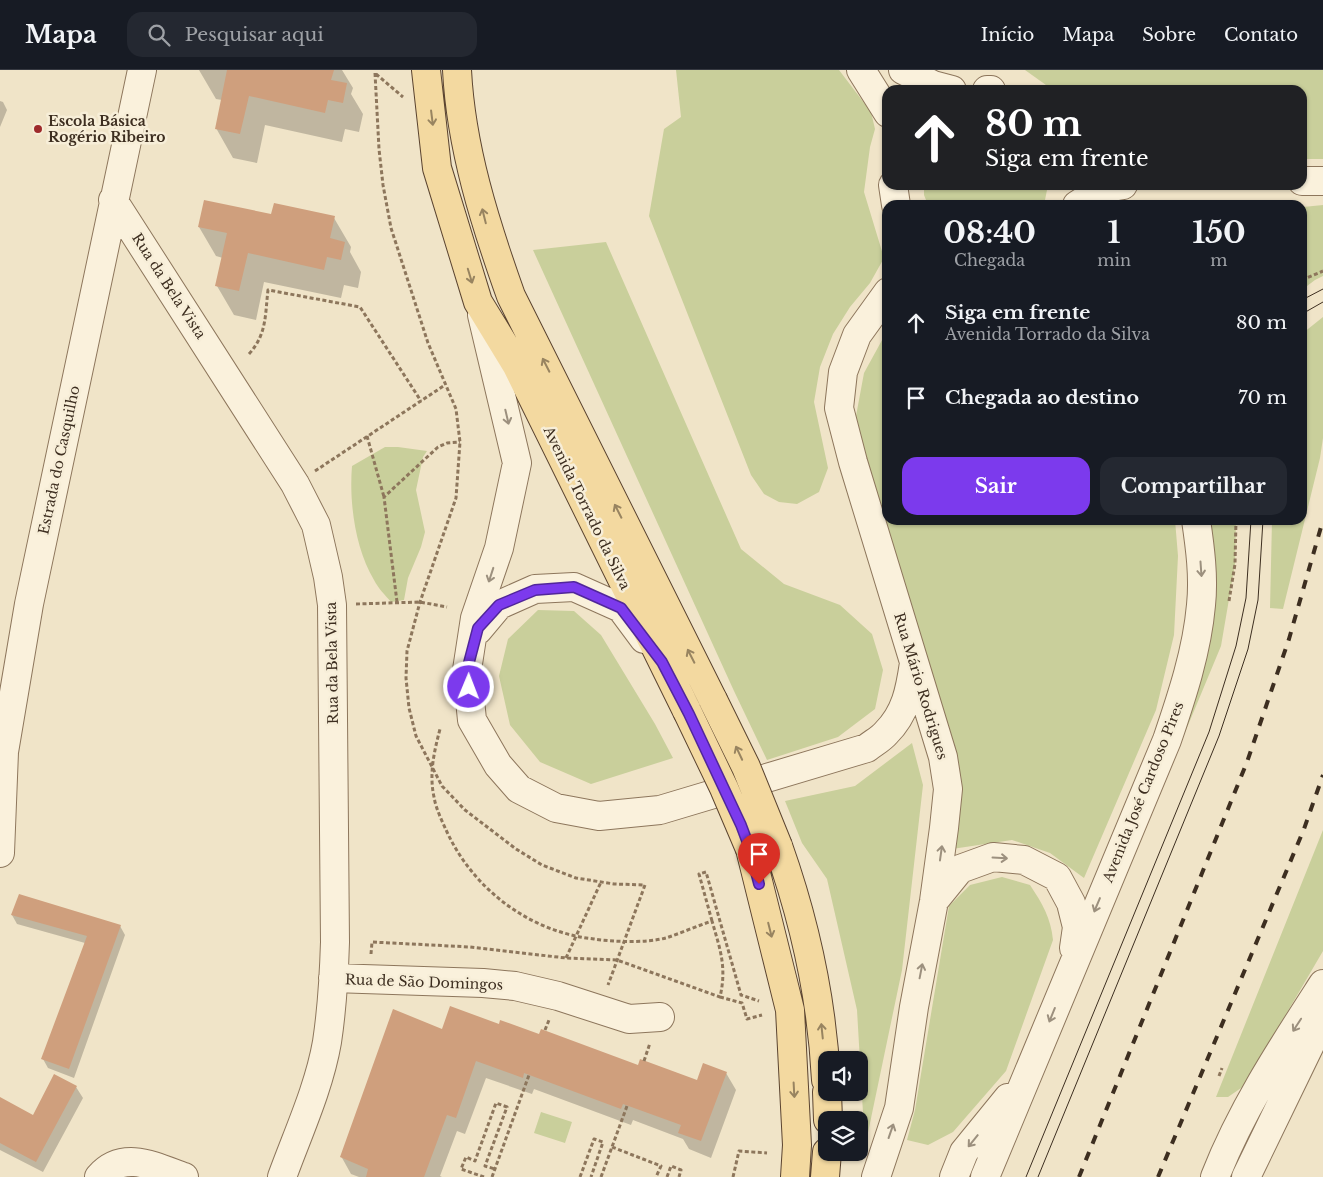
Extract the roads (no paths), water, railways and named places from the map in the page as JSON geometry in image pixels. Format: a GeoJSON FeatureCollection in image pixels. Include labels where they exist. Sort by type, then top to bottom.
{"type":"FeatureCollection","features":[{"type":"Feature","properties":{"kind":"main road","name":"Avenida Torrado da Silva"},"geometry":{"type":"LineString","coordinates":[[426,70],[437,168],[478,302],[517,366],[687,710],[724,788],[750,849],[790,1010],[797,1145],[795,1177]]}},
{"type":"Feature","properties":{"kind":"main road","name":"Avenida Torrado da Silva"},"geometry":{"type":"LineString","coordinates":[[457,70],[462,118],[470,160],[488,231],[511,296],[746,767],[778,846],[801,917],[810,955],[824,1051]]}},
{"type":"Feature","properties":{"kind":"main road"},"geometry":{"type":"LineString","coordinates":[[825,1177],[826,1161]]}},
{"type":"Feature","properties":{"kind":"street","name":"Estrada do Casquilho"},"geometry":{"type":"LineString","coordinates":[[0,853],[4,752],[29,604],[142,70]]}},
{"type":"Feature","properties":{"kind":"street"},"geometry":{"type":"LineString","coordinates":[[861,70],[882,103]]}},
{"type":"Feature","properties":{"kind":"street"},"geometry":{"type":"LineString","coordinates":[[903,70],[931,85]]}},
{"type":"Feature","properties":{"kind":"street"},"geometry":{"type":"LineString","coordinates":[[1307,181],[1323,181]]}},
{"type":"Feature","properties":{"kind":"street"},"geometry":{"type":"LineString","coordinates":[[1085,200],[1105,190]]}},
{"type":"Feature","properties":{"kind":"street","name":"Rua da Bela Vista"},"geometry":{"type":"LineString","coordinates":[[113,200],[295,484],[316,525],[328,577],[332,605],[335,942],[333,978],[327,1042],[315,1086],[282,1177]]}},
{"type":"Feature","properties":{"kind":"street","name":"Rua Mário Rodrigues"},"geometry":{"type":"LineString","coordinates":[[876,1177],[899,1108],[914,1007],[934,901],[948,789],[943,757],[853,462],[839,408],[843,372],[857,335],[882,301]]}},
{"type":"Feature","properties":{"kind":"street"},"geometry":{"type":"LineString","coordinates":[[478,302],[496,369],[517,463],[500,548],[475,618],[467,670],[472,720],[498,766],[520,789],[556,808],[599,816],[660,810],[867,748],[886,733],[901,712],[910,691],[914,663]]}},
{"type":"Feature","properties":{"kind":"street","name":"Avenida José Cardoso Pires"},"geometry":{"type":"LineString","coordinates":[[985,1177],[1167,740],[1184,689],[1195,646],[1201,604],[1202,581],[1196,525]]}},
{"type":"Feature","properties":{"kind":"street"},"geometry":{"type":"LineString","coordinates":[[467,670],[478,628],[499,605],[535,590],[574,587],[621,608],[662,662]]}},
{"type":"Feature","properties":{"kind":"street","name":"Avenida José Cardoso Pires"},"geometry":{"type":"LineString","coordinates":[[934,901],[960,869],[993,857],[1024,860],[1057,877],[1070,903],[1077,927],[1070,970]]}},
{"type":"Feature","properties":{"kind":"street","name":"Rua de São Domingos"},"geometry":{"type":"LineString","coordinates":[[333,978],[483,983],[515,986],[558,996],[629,1019],[660,1017]]}},
{"type":"Feature","properties":{"kind":"street"},"geometry":{"type":"LineString","coordinates":[[1215,1177],[1225,1152],[1263,1079],[1323,984]]}},
{"type":"Feature","properties":{"kind":"street"},"geometry":{"type":"LineString","coordinates":[[1246,1177],[1323,1018]]}},
{"type":"Feature","properties":{"kind":"street"},"geometry":{"type":"LineString","coordinates":[[954,1177],[964,1152],[1026,1076]]}},
{"type":"Feature","properties":{"kind":"street"},"geometry":{"type":"LineString","coordinates":[[99,1177],[105,1170],[124,1161],[145,1163],[184,1177]]}},
{"type":"Feature","properties":{"kind":"tram line"},"geometry":{"type":"LineString","coordinates":[[1307,297],[1323,289]]}},
{"type":"Feature","properties":{"kind":"tram line"},"geometry":{"type":"LineString","coordinates":[[1307,311],[1323,302]]}},
{"type":"Feature","properties":{"kind":"tram line"},"geometry":{"type":"LineString","coordinates":[[1026,1177],[1209,732],[1236,646],[1246,598],[1251,525]]}},
{"type":"Feature","properties":{"kind":"tram line"},"geometry":{"type":"LineString","coordinates":[[1038,1177],[1219,736],[1248,649],[1258,600],[1263,525]]}},
{"type":"Feature","properties":{"kind":"railway"},"geometry":{"type":"LineString","coordinates":[[1079,1177],[1247,762],[1289,639],[1323,520]]}},
{"type":"Feature","properties":{"kind":"railway"},"geometry":{"type":"LineString","coordinates":[[1158,1177],[1304,829],[1323,775]]}},
{"type":"Feature","properties":{"kind":"place","name":"Escola Básica Rogério Ribeiro"},"geometry":{"type":"Point","coordinates":[38,129]}}]}
